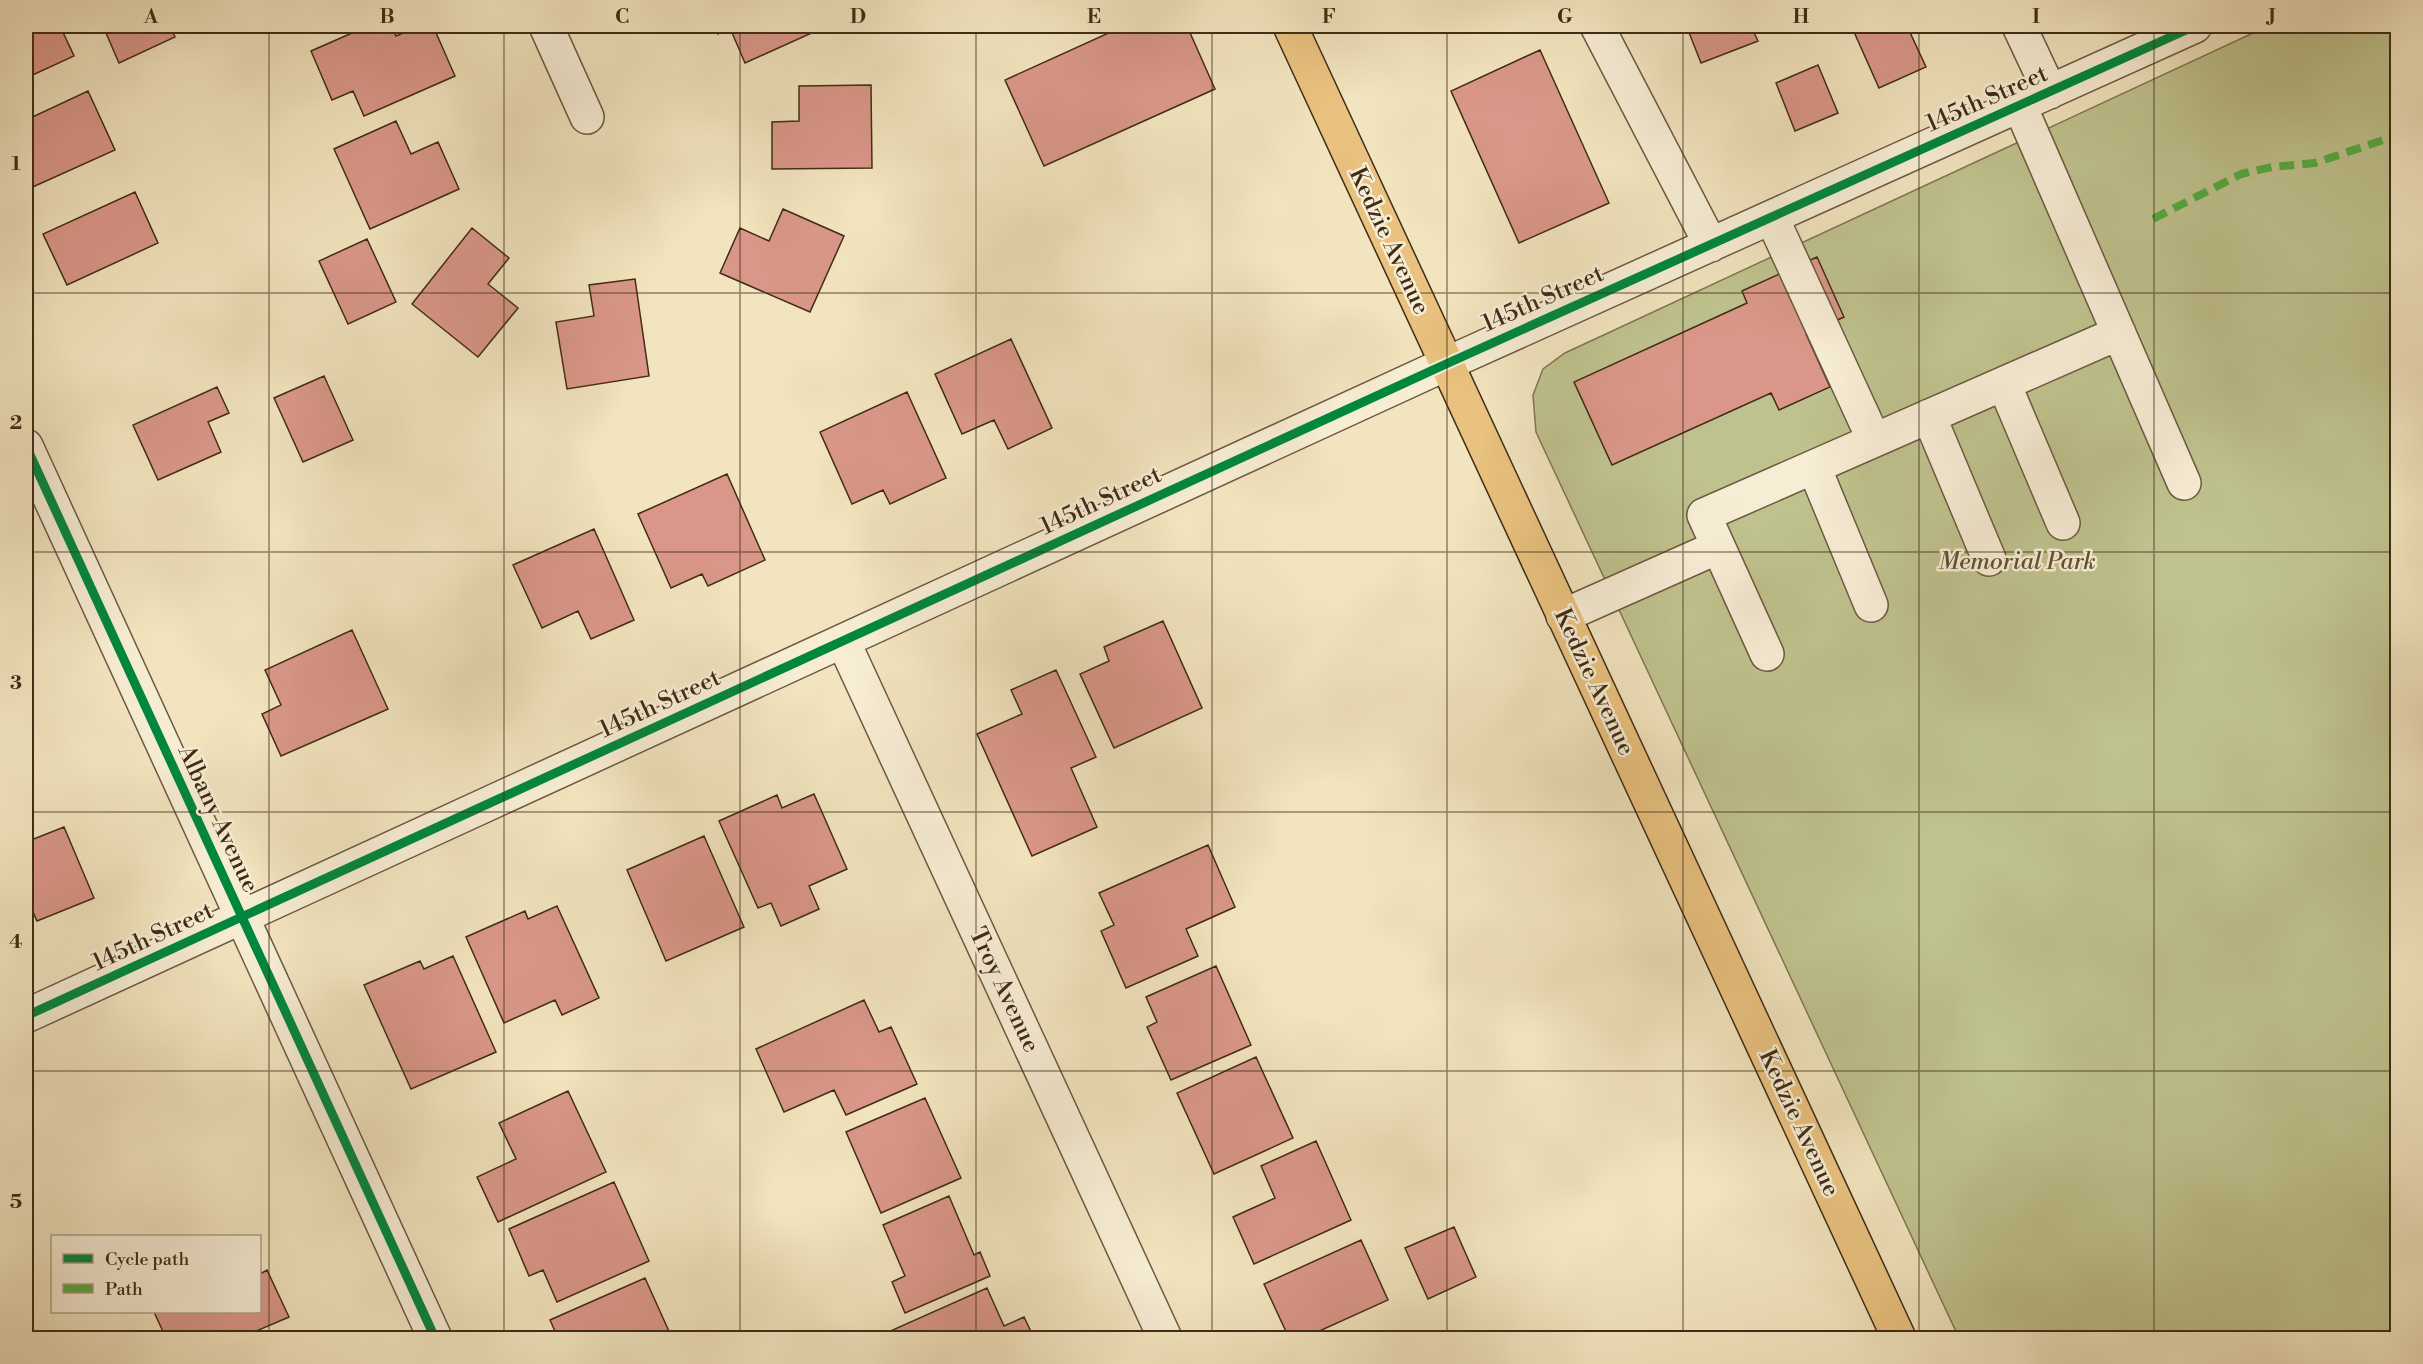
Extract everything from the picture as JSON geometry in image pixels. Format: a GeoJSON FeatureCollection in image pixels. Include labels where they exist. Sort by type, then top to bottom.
{"type":"FeatureCollection","features":[{"type":"Feature","properties":{"kind":"main road","name":"Kedzie Avenue"},"geometry":{"type":"LineString","coordinates":[[1290,26],[1899,1338]]}},
{"type":"Feature","properties":{"kind":"street"},"geometry":{"type":"LineString","coordinates":[[546,26],[587,117]]}},
{"type":"Feature","properties":{"kind":"street"},"geometry":{"type":"LineString","coordinates":[[1597,26],[1711,245]]}},
{"type":"Feature","properties":{"kind":"street"},"geometry":{"type":"LineString","coordinates":[[2019,26],[2050,92]]}},
{"type":"Feature","properties":{"kind":"street","name":"145th Street"},"geometry":{"type":"LineString","coordinates":[[26,1016],[1446,364],[2195,26]]}},
{"type":"Feature","properties":{"kind":"street"},"geometry":{"type":"LineString","coordinates":[[2020,106],[2184,483]]}},
{"type":"Feature","properties":{"kind":"street"},"geometry":{"type":"LineString","coordinates":[[1772,218],[1874,440]]}},
{"type":"Feature","properties":{"kind":"street"},"geometry":{"type":"LineString","coordinates":[[1767,654],[1704,515],[2119,333]]}},
{"type":"Feature","properties":{"kind":"street"},"geometry":{"type":"LineString","coordinates":[[2004,384],[2063,523]]}},
{"type":"Feature","properties":{"kind":"street"},"geometry":{"type":"LineString","coordinates":[[1929,416],[1989,559]]}},
{"type":"Feature","properties":{"kind":"street","name":"Albany Avenue"},"geometry":{"type":"LineString","coordinates":[[26,446],[435,1338]]}},
{"type":"Feature","properties":{"kind":"street"},"geometry":{"type":"LineString","coordinates":[[1814,467],[1871,605]]}},
{"type":"Feature","properties":{"kind":"street"},"geometry":{"type":"LineString","coordinates":[[1563,616],[1718,547]]}},
{"type":"Feature","properties":{"kind":"street","name":"Troy Avenue"},"geometry":{"type":"LineString","coordinates":[[843,641],[1165,1338]]}},
{"type":"Feature","properties":{"kind":"green space","name":"Memorial Park"},"geometry":{"type":"Polygon","coordinates":[[[2268,26],[2397,26],[2397,1338],[1959,1338],[1536,432],[1533,395],[1543,369],[1565,353],[2268,26]]]}},
{"type":"Feature","properties":{"kind":"building"},"geometry":{"type":"Polygon","coordinates":[[[26,26],[60,26],[74,56],[26,78],[26,26]]]}},
{"type":"Feature","properties":{"kind":"building"},"geometry":{"type":"Polygon","coordinates":[[[103,26],[170,26],[175,37],[119,63],[103,26]]]}},
{"type":"Feature","properties":{"kind":"building"},"geometry":{"type":"Polygon","coordinates":[[[368,26],[391,26],[396,36],[420,26],[433,26],[455,76],[364,116],[353,91],[332,100],[311,51],[368,26]]]}},
{"type":"Feature","properties":{"kind":"building"},"geometry":{"type":"Polygon","coordinates":[[[714,26],[827,26],[745,63],[730,28],[718,34],[714,26]]]}},
{"type":"Feature","properties":{"kind":"building"},"geometry":{"type":"Polygon","coordinates":[[[1124,26],[1187,26],[1215,89],[1044,166],[1005,80],[1124,26]]]}},
{"type":"Feature","properties":{"kind":"building"},"geometry":{"type":"Polygon","coordinates":[[[1700,26],[1751,26],[1758,41],[1701,63],[1688,30],[1700,26]]]}},
{"type":"Feature","properties":{"kind":"building"},"geometry":{"type":"Polygon","coordinates":[[[1869,26],[1907,26],[1926,67],[1879,88],[1854,32],[1869,26]]]}},
{"type":"Feature","properties":{"kind":"building"},"geometry":{"type":"Polygon","coordinates":[[[1540,50],[1609,203],[1519,243],[1451,91],[1540,50]]]}},
{"type":"Feature","properties":{"kind":"building"},"geometry":{"type":"Polygon","coordinates":[[[1818,65],[1838,113],[1795,131],[1776,83],[1818,65]]]}},
{"type":"Feature","properties":{"kind":"building"},"geometry":{"type":"Polygon","coordinates":[[[871,85],[872,168],[772,169],[772,122],[799,121],[799,86],[871,85]]]}},
{"type":"Feature","properties":{"kind":"building"},"geometry":{"type":"Polygon","coordinates":[[[88,91],[115,150],[26,190],[26,120],[88,91]]]}},
{"type":"Feature","properties":{"kind":"building"},"geometry":{"type":"Polygon","coordinates":[[[396,121],[411,154],[438,142],[459,189],[370,229],[334,149],[396,121]]]}},
{"type":"Feature","properties":{"kind":"building"},"geometry":{"type":"Polygon","coordinates":[[[135,192],[158,243],[67,285],[43,234],[135,192]]]}},
{"type":"Feature","properties":{"kind":"building"},"geometry":{"type":"Polygon","coordinates":[[[783,209],[844,236],[810,312],[720,273],[740,228],[769,241],[783,209]]]}},
{"type":"Feature","properties":{"kind":"building"},"geometry":{"type":"Polygon","coordinates":[[[472,228],[509,258],[488,284],[518,308],[478,357],[412,304],[472,228]]]}},
{"type":"Feature","properties":{"kind":"building"},"geometry":{"type":"Polygon","coordinates":[[[367,239],[396,302],[348,324],[319,261],[367,239]]]}},
{"type":"Feature","properties":{"kind":"building"},"geometry":{"type":"Polygon","coordinates":[[[1817,257],[1844,317],[1806,334],[1830,387],[1779,410],[1771,393],[1612,465],[1574,382],[1747,303],[1742,291],[1817,257]]]}},
{"type":"Feature","properties":{"kind":"building"},"geometry":{"type":"Polygon","coordinates":[[[635,279],[649,376],[567,389],[556,322],[594,316],[589,285],[635,279]]]}},
{"type":"Feature","properties":{"kind":"building"},"geometry":{"type":"Polygon","coordinates":[[[1011,339],[1052,428],[1008,449],[994,420],[962,434],[935,374],[1011,339]]]}},
{"type":"Feature","properties":{"kind":"building"},"geometry":{"type":"Polygon","coordinates":[[[324,376],[353,440],[303,462],[274,398],[324,376]]]}},
{"type":"Feature","properties":{"kind":"building"},"geometry":{"type":"Polygon","coordinates":[[[217,387],[229,413],[208,422],[221,452],[158,480],[133,425],[217,387]]]}},
{"type":"Feature","properties":{"kind":"building"},"geometry":{"type":"Polygon","coordinates":[[[907,392],[946,478],[890,504],[883,490],[852,504],[820,432],[907,392]]]}},
{"type":"Feature","properties":{"kind":"building"},"geometry":{"type":"Polygon","coordinates":[[[727,474],[765,560],[708,586],[702,574],[671,588],[638,514],[727,474]]]}},
{"type":"Feature","properties":{"kind":"building"},"geometry":{"type":"Polygon","coordinates":[[[594,529],[634,620],[591,639],[578,611],[542,628],[513,565],[594,529]]]}},
{"type":"Feature","properties":{"kind":"building"},"geometry":{"type":"Polygon","coordinates":[[[1163,621],[1202,708],[1114,748],[1080,674],[1109,661],[1104,647],[1163,621]]]}},
{"type":"Feature","properties":{"kind":"building"},"geometry":{"type":"Polygon","coordinates":[[[352,630],[388,709],[281,756],[262,714],[281,705],[265,670],[352,630]]]}},
{"type":"Feature","properties":{"kind":"building"},"geometry":{"type":"Polygon","coordinates":[[[1056,670],[1096,757],[1071,768],[1097,827],[1032,856],[977,734],[1022,714],[1011,690],[1056,670]]]}},
{"type":"Feature","properties":{"kind":"building"},"geometry":{"type":"Polygon","coordinates":[[[814,794],[847,869],[809,886],[819,909],[781,926],[771,903],[758,908],[719,821],[777,795],[782,808],[814,794]]]}},
{"type":"Feature","properties":{"kind":"building"},"geometry":{"type":"Polygon","coordinates":[[[64,827],[94,898],[37,921],[26,896],[26,842],[64,827]]]}},
{"type":"Feature","properties":{"kind":"building"},"geometry":{"type":"Polygon","coordinates":[[[704,836],[744,927],[666,961],[627,870],[704,836]]]}},
{"type":"Feature","properties":{"kind":"building"},"geometry":{"type":"Polygon","coordinates":[[[1208,845],[1235,907],[1186,929],[1198,956],[1126,988],[1101,931],[1114,925],[1099,893],[1208,845]]]}},
{"type":"Feature","properties":{"kind":"building"},"geometry":{"type":"Polygon","coordinates":[[[557,906],[599,998],[562,1015],[555,1000],[504,1023],[466,937],[525,911],[528,919],[557,906]]]}},
{"type":"Feature","properties":{"kind":"building"},"geometry":{"type":"Polygon","coordinates":[[[453,956],[496,1052],[411,1089],[364,985],[420,961],[424,969],[453,956]]]}},
{"type":"Feature","properties":{"kind":"building"},"geometry":{"type":"Polygon","coordinates":[[[1216,966],[1251,1045],[1171,1080],[1147,1027],[1157,1022],[1146,997],[1216,966]]]}},
{"type":"Feature","properties":{"kind":"building"},"geometry":{"type":"Polygon","coordinates":[[[864,1000],[879,1032],[891,1027],[917,1084],[846,1115],[834,1090],[784,1112],[756,1049],[864,1000]]]}},
{"type":"Feature","properties":{"kind":"building"},"geometry":{"type":"Polygon","coordinates":[[[1256,1057],[1293,1138],[1214,1174],[1177,1093],[1256,1057]]]}},
{"type":"Feature","properties":{"kind":"building"},"geometry":{"type":"Polygon","coordinates":[[[568,1091],[606,1172],[498,1222],[477,1177],[516,1159],[499,1123],[568,1091]]]}},
{"type":"Feature","properties":{"kind":"building"},"geometry":{"type":"Polygon","coordinates":[[[925,1098],[961,1178],[881,1213],[846,1132],[925,1098]]]}},
{"type":"Feature","properties":{"kind":"building"},"geometry":{"type":"Polygon","coordinates":[[[1316,1141],[1351,1220],[1254,1264],[1233,1217],[1275,1198],[1261,1166],[1316,1141]]]}},
{"type":"Feature","properties":{"kind":"building"},"geometry":{"type":"Polygon","coordinates":[[[614,1182],[649,1261],[557,1302],[543,1270],[529,1276],[509,1229],[614,1182]]]}},
{"type":"Feature","properties":{"kind":"building"},"geometry":{"type":"Polygon","coordinates":[[[949,1196],[974,1255],[980,1252],[990,1276],[905,1313],[892,1282],[905,1276],[883,1225],[949,1196]]]}},
{"type":"Feature","properties":{"kind":"building"},"geometry":{"type":"Polygon","coordinates":[[[1454,1227],[1476,1277],[1428,1299],[1405,1248],[1454,1227]]]}},
{"type":"Feature","properties":{"kind":"building"},"geometry":{"type":"Polygon","coordinates":[[[1361,1240],[1388,1300],[1304,1338],[1289,1338],[1264,1284],[1361,1240]]]}},
{"type":"Feature","properties":{"kind":"building"},"geometry":{"type":"Polygon","coordinates":[[[267,1270],[289,1317],[240,1338],[166,1338],[154,1313],[261,1313],[261,1273],[267,1270]]]}},
{"type":"Feature","properties":{"kind":"building"},"geometry":{"type":"Polygon","coordinates":[[[645,1278],[672,1338],[558,1338],[550,1320],[645,1278]]]}},
{"type":"Feature","properties":{"kind":"building"},"geometry":{"type":"Polygon","coordinates":[[[987,1288],[1004,1326],[1024,1317],[1034,1338],[891,1338],[888,1332],[987,1288]]]}},
{"type":"Feature","properties":{"kind":"marked path"},"geometry":{"type":"LineString","coordinates":[[2153,219],[2241,174],[2272,167],[2315,163],[2398,135]]}},
{"type":"Feature","properties":{"kind":"cycle path"},"geometry":{"type":"LineString","coordinates":[[26,1016],[1446,364],[2195,26]]}},
{"type":"Feature","properties":{"kind":"cycle path"},"geometry":{"type":"LineString","coordinates":[[26,446],[435,1338]]}}]}
